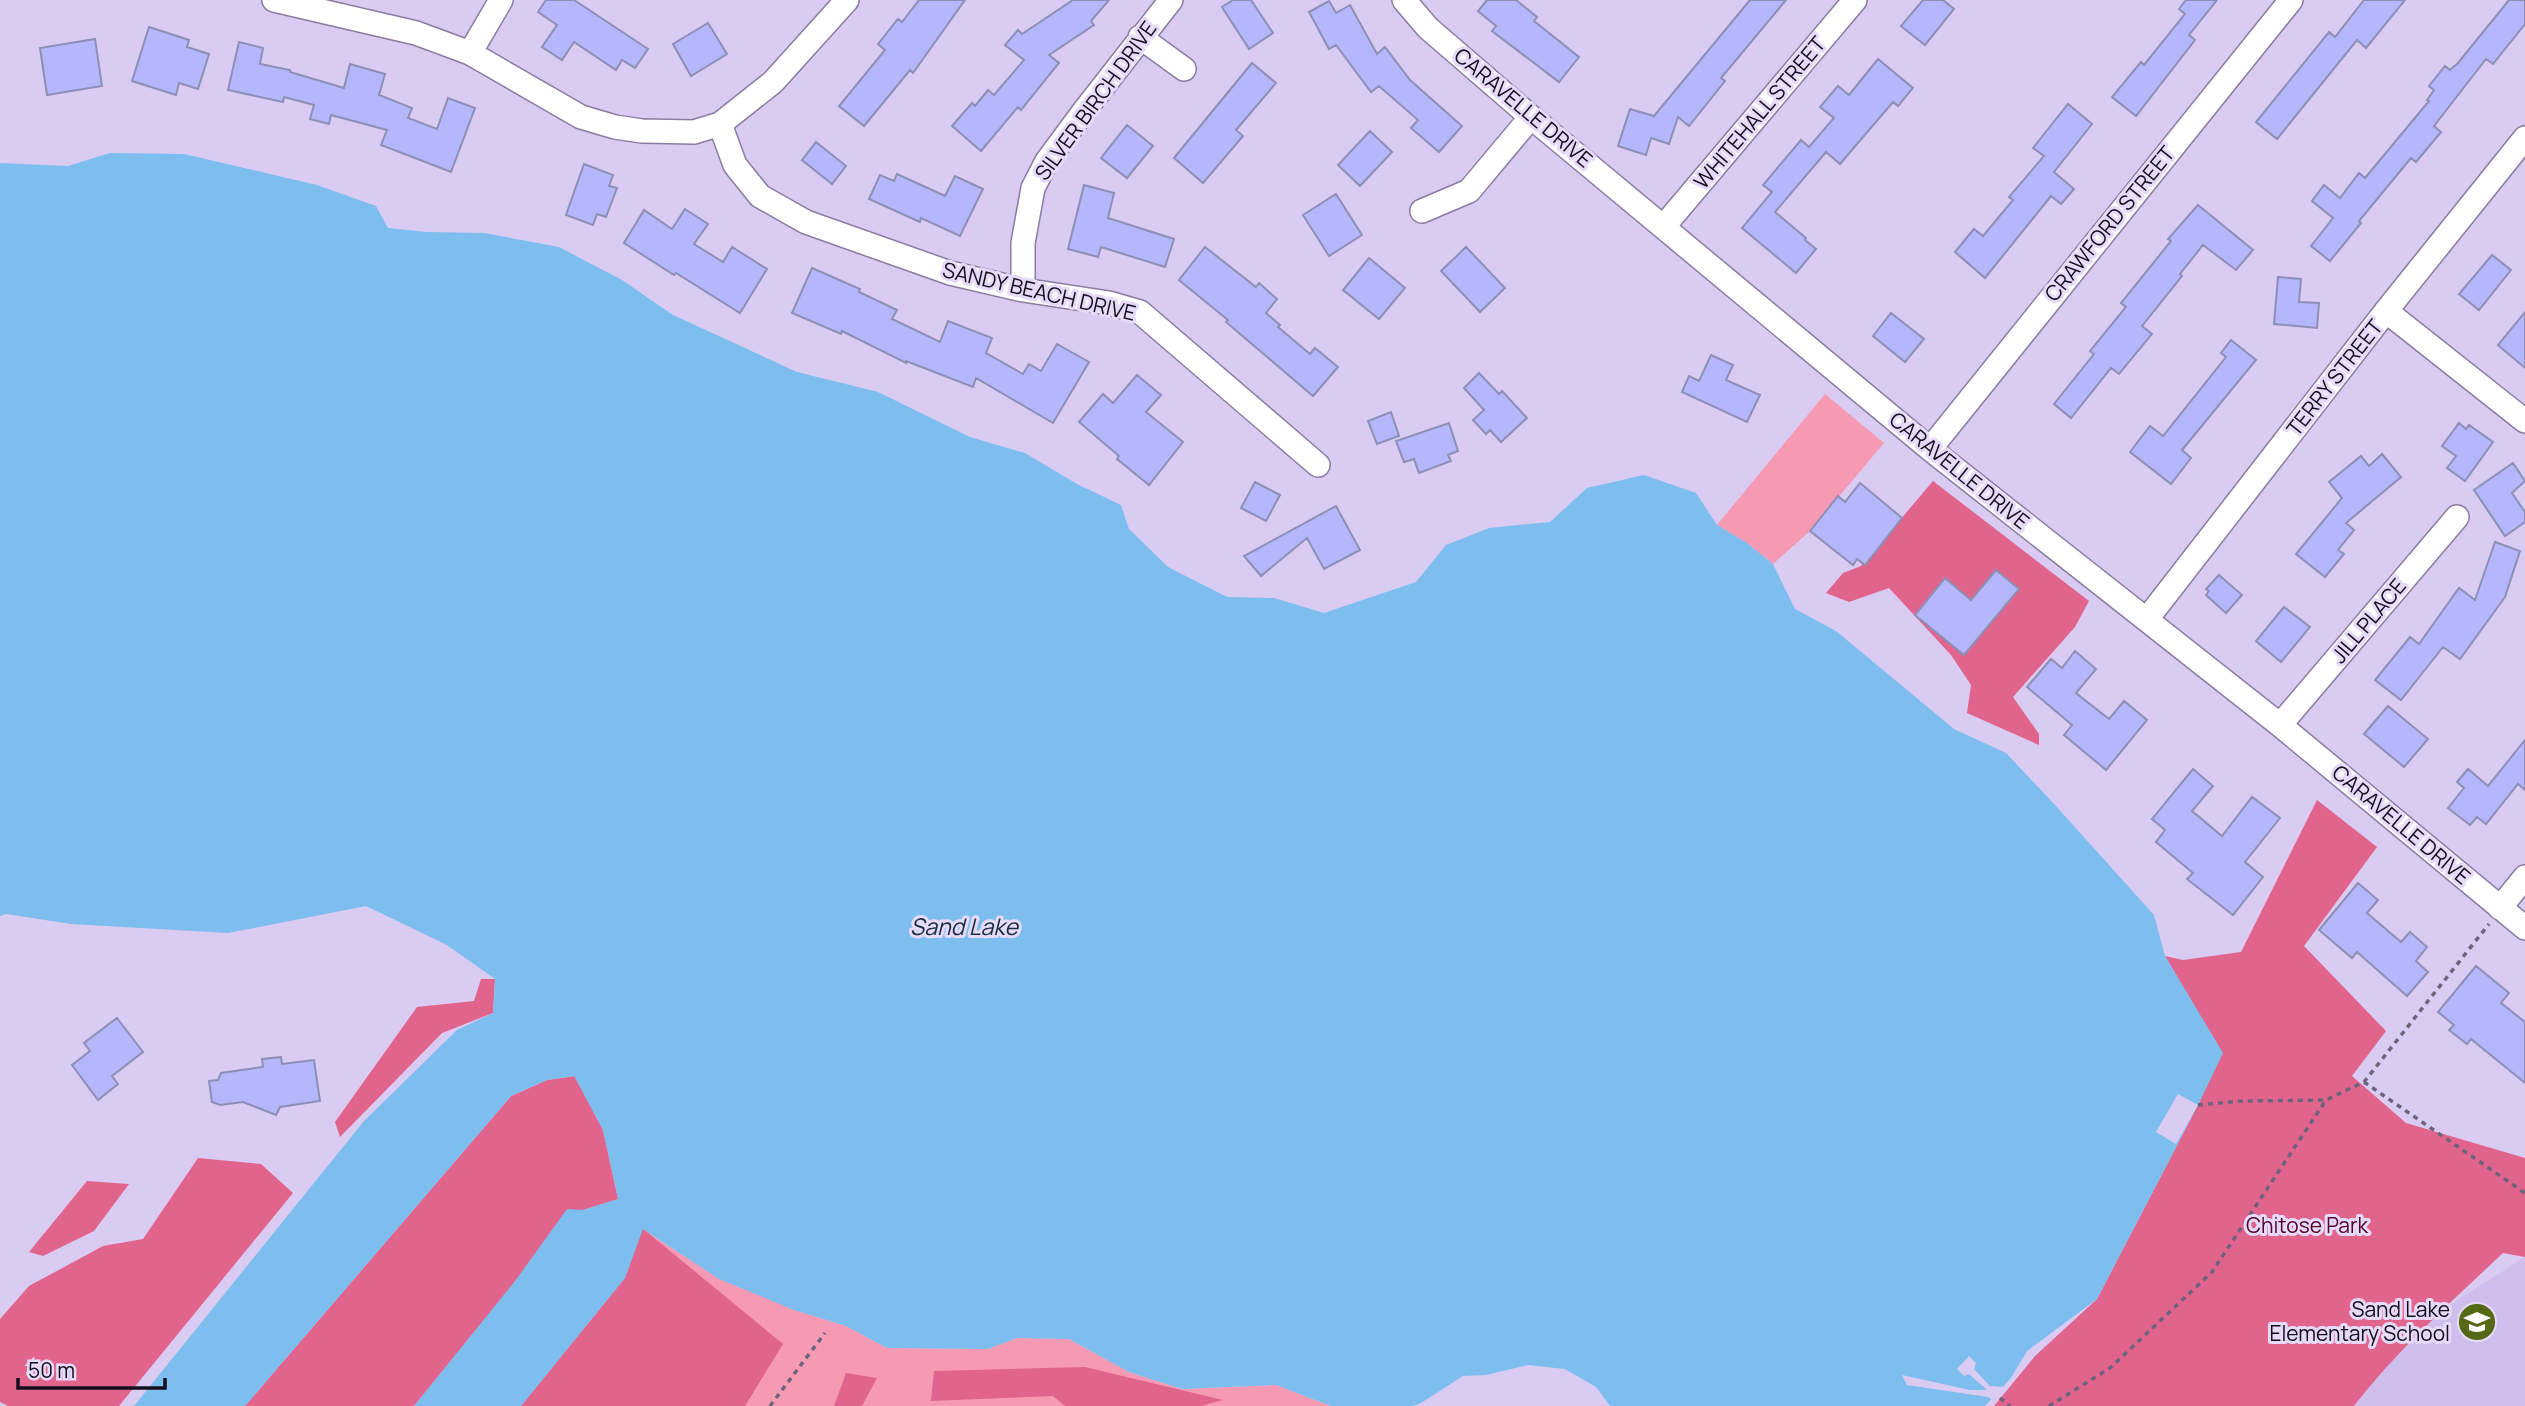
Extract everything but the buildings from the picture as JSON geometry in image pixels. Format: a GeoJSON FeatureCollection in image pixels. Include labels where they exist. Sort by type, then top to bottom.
{"type":"FeatureCollection","features":[{"type":"Feature","properties":{"kind":"street"},"geometry":{"type":"LineString","coordinates":[[274,0],[416,33],[470,53],[581,117],[615,127],[642,131],[694,132],[720,124],[773,82],[847,0]]}},
{"type":"Feature","properties":{"kind":"street"},"geometry":{"type":"LineString","coordinates":[[470,53],[501,0]]}},
{"type":"Feature","properties":{"kind":"street","name":"SILVER BIRCH DRIVE"},"geometry":{"type":"LineString","coordinates":[[1023,290],[1023,243],[1033,188],[1047,162],[1140,37],[1171,0]]}},
{"type":"Feature","properties":{"kind":"street","name":"CARAVELLE DRIVE"},"geometry":{"type":"LineString","coordinates":[[1404,0],[1428,28],[1531,117],[1930,449],[2280,725],[2525,928]]}},
{"type":"Feature","properties":{"kind":"street","name":"WHITEHALL STREET"},"geometry":{"type":"LineString","coordinates":[[1664,226],[1855,0]]}},
{"type":"Feature","properties":{"kind":"street","name":"CRAWFORD STREET"},"geometry":{"type":"LineString","coordinates":[[1930,449],[2291,0]]}},
{"type":"Feature","properties":{"kind":"street"},"geometry":{"type":"LineString","coordinates":[[1140,37],[1184,69]]}},
{"type":"Feature","properties":{"kind":"street"},"geometry":{"type":"LineString","coordinates":[[1422,211],[1469,191],[1531,117]]}},
{"type":"Feature","properties":{"kind":"street","name":"SANDY BEACH DRIVE"},"geometry":{"type":"LineString","coordinates":[[720,124],[735,165],[760,196],[806,222],[950,273],[1023,290],[1109,303],[1140,312],[1318,465]]}},
{"type":"Feature","properties":{"kind":"street","name":"TERRY STREET"},"geometry":{"type":"LineString","coordinates":[[2147,619],[2525,138]]}},
{"type":"Feature","properties":{"kind":"street"},"geometry":{"type":"LineString","coordinates":[[2386,312],[2525,421]]}},
{"type":"Feature","properties":{"kind":"street","name":"JILL PLACE"},"geometry":{"type":"LineString","coordinates":[[2280,725],[2457,517]]}},
{"type":"Feature","properties":{"kind":"street"},"geometry":{"type":"LineString","coordinates":[[2500,908],[2525,877]]}},
{"type":"Feature","properties":{"kind":"path"},"geometry":{"type":"LineString","coordinates":[[2198,1105],[2241,1101],[2326,1100],[2364,1082],[2500,908]]}},
{"type":"Feature","properties":{"kind":"path"},"geometry":{"type":"LineString","coordinates":[[2364,1082],[2525,1193]]}},
{"type":"Feature","properties":{"kind":"path"},"geometry":{"type":"LineString","coordinates":[[2049,1406],[2110,1368],[2212,1272],[2326,1100]]}},
{"type":"Feature","properties":{"kind":"path"},"geometry":{"type":"LineString","coordinates":[[770,1406],[825,1333]]}},
{"type":"Feature","properties":{"kind":"path"},"geometry":{"type":"LineString","coordinates":[[2000,1398],[2010,1406]]}},
{"type":"Feature","properties":{"kind":"shaded area"},"geometry":{"type":"Polygon","coordinates":[[[1825,394],[1884,443],[1810,531],[1773,564],[1747,543],[1717,525],[1825,394]]]}},
{"type":"Feature","properties":{"kind":"shaded area"},"geometry":{"type":"Polygon","coordinates":[[[603,1130],[618,1199],[656,1238],[711,1273],[794,1310],[846,1326],[887,1348],[988,1349],[1017,1338],[1069,1339],[1129,1372],[1182,1389],[1276,1385],[1331,1406],[245,1406],[308,1333],[603,1130]]]}},
{"type":"Feature","properties":{"kind":"shaded area","name":"Sand Lake Elementary School"},"geometry":{"type":"Polygon","coordinates":[[[2525,1257],[2525,1406],[2355,1406],[2384,1367],[2440,1311],[2525,1257]]]}},
{"type":"Feature","properties":{"kind":"green space"},"geometry":{"type":"Polygon","coordinates":[[[1933,481],[2089,601],[2075,627],[2013,697],[2039,734],[2039,745],[1967,713],[1971,685],[1951,655],[1889,588],[1849,602],[1826,593],[1843,573],[1861,566],[1933,481]]]}},
{"type":"Feature","properties":{"kind":"green space","name":"Chitose Park"},"geometry":{"type":"Polygon","coordinates":[[[2317,800],[2377,847],[2304,946],[2386,1031],[2352,1076],[2406,1123],[2525,1158],[2525,1257],[2503,1253],[2407,1345],[2354,1406],[1994,1406],[2035,1356],[2097,1299],[2198,1105],[2222,1053],[2165,956],[2183,960],[2241,952],[2317,800]]]}},
{"type":"Feature","properties":{"kind":"green space"},"geometry":{"type":"Polygon","coordinates":[[[481,979],[495,979],[493,1013],[442,1033],[340,1137],[335,1122],[417,1007],[474,1001],[481,979]]]}},
{"type":"Feature","properties":{"kind":"green space"},"geometry":{"type":"Polygon","coordinates":[[[575,1076],[603,1130],[618,1199],[583,1210],[511,1287],[414,1406],[245,1406],[511,1096],[547,1080],[575,1076]]]}},
{"type":"Feature","properties":{"kind":"green space"},"geometry":{"type":"Polygon","coordinates":[[[198,1158],[261,1164],[293,1193],[119,1406],[8,1406],[0,1402],[0,1319],[29,1286],[103,1246],[143,1239],[198,1158]]]}},
{"type":"Feature","properties":{"kind":"green space"},"geometry":{"type":"Polygon","coordinates":[[[87,1181],[129,1184],[94,1231],[43,1256],[29,1252],[87,1181]]]}},
{"type":"Feature","properties":{"kind":"green space"},"geometry":{"type":"Polygon","coordinates":[[[642,1228],[783,1344],[745,1406],[521,1406],[625,1278],[642,1228]]]}},
{"type":"Feature","properties":{"kind":"green space"},"geometry":{"type":"Polygon","coordinates":[[[1085,1367],[1223,1400],[1201,1406],[1065,1406],[1053,1396],[931,1401],[934,1371],[1085,1367]]]}},
{"type":"Feature","properties":{"kind":"green space"},"geometry":{"type":"Polygon","coordinates":[[[846,1373],[877,1378],[862,1406],[834,1406],[846,1373]]]}},
{"type":"Feature","properties":{"kind":"water","name":"Sand Lake"},"geometry":{"type":"Polygon","coordinates":[[[110,153],[184,154],[317,185],[376,206],[388,228],[484,233],[559,247],[622,280],[673,315],[797,372],[878,392],[970,437],[1025,453],[1077,484],[1121,505],[1129,529],[1168,567],[1227,597],[1274,598],[1324,613],[1416,582],[1446,545],[1489,528],[1550,522],[1587,488],[1644,475],[1696,493],[1717,525],[1747,543],[1773,564],[1795,609],[1836,631],[1954,729],[2006,753],[2055,805],[2154,915],[2165,956],[2223,1053],[2097,1299],[2027,1351],[2011,1378],[1985,1406],[1610,1406],[1596,1387],[1565,1369],[1528,1365],[1486,1375],[1463,1376],[1413,1406],[1331,1406],[1276,1385],[1182,1389],[1129,1372],[1069,1339],[1017,1338],[988,1349],[887,1348],[846,1326],[794,1310],[719,1279],[643,1229],[625,1278],[521,1406],[414,1406],[515,1281],[567,1209],[583,1210],[618,1199],[603,1130],[574,1076],[547,1080],[511,1096],[245,1406],[134,1406],[364,1121],[457,1030],[493,1013],[495,979],[447,945],[366,906],[228,933],[71,924],[6,914],[0,916],[0,163],[68,166],[110,153]]]}},
{"type":"Feature","properties":{"kind":"pier"},"geometry":{"type":"Polygon","coordinates":[[[2178,1094],[2198,1105],[2176,1144],[2156,1132],[2178,1094]]]}},
{"type":"Feature","properties":{"kind":"pier"},"geometry":{"type":"Polygon","coordinates":[[[1969,1356],[1976,1363],[1974,1369],[1990,1386],[2004,1387],[1994,1401],[1988,1397],[1907,1385],[1902,1375],[1970,1390],[1987,1390],[1969,1374],[1964,1376],[1957,1369],[1969,1356]]]}},
{"type":"Feature","properties":{"kind":"place","name":"Sand Lake Elementary School"},"geometry":{"type":"Point","coordinates":[2477,1322]}}]}
